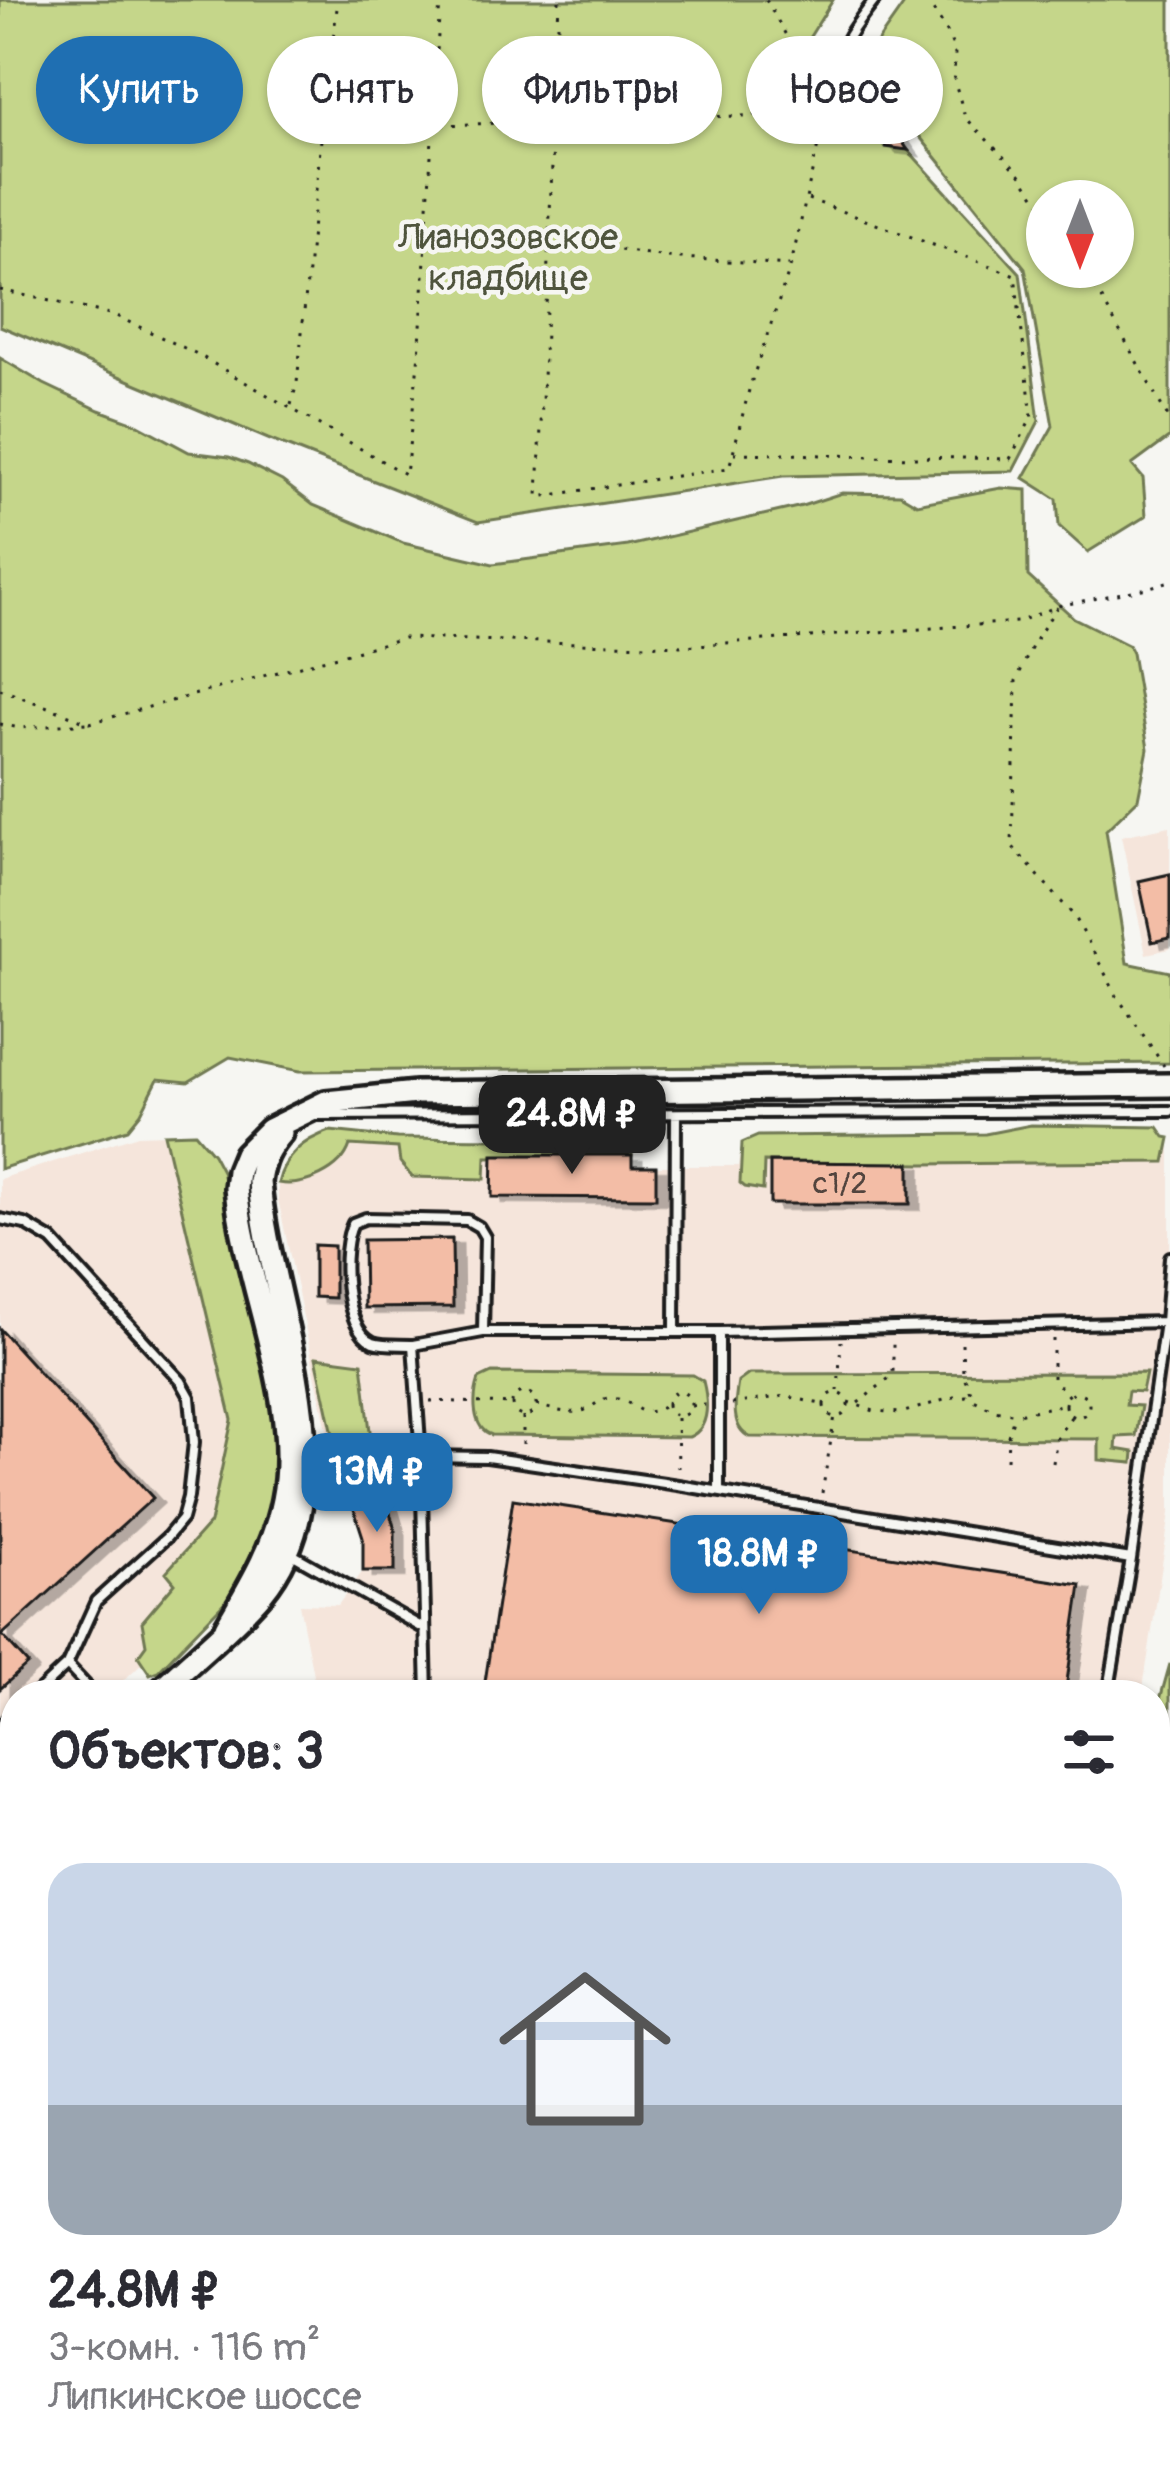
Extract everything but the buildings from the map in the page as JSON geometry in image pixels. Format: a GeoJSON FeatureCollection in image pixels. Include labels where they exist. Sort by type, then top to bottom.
{"type":"FeatureCollection","features":[{"type":"Feature","properties":{"kind":"street"},"geometry":{"type":"LineString","coordinates":[[279,1548],[288,1474],[284,1410],[236,1189],[245,1154],[269,1130],[326,1102],[416,1093],[1170,1085]]}},
{"type":"Feature","properties":{"kind":"street"},"geometry":{"type":"LineString","coordinates":[[171,1680],[226,1627],[263,1562],[279,1548],[300,1502],[303,1435],[298,1392],[259,1182],[269,1146],[298,1115]]}},
{"type":"Feature","properties":{"kind":"street"},"geometry":{"type":"LineString","coordinates":[[256,1142],[253,1184],[262,1212]]}},
{"type":"Feature","properties":{"kind":"lane"},"geometry":{"type":"LineString","coordinates":[[847,36],[875,0]]}},
{"type":"Feature","properties":{"kind":"lane"},"geometry":{"type":"LineString","coordinates":[[298,1115],[1170,1111]]}},
{"type":"Feature","properties":{"kind":"lane"},"geometry":{"type":"LineString","coordinates":[[675,1331],[676,1114]]}},
{"type":"Feature","properties":{"kind":"lane"},"geometry":{"type":"LineString","coordinates":[[483,1332],[484,1238],[479,1227],[467,1220],[366,1218],[353,1223],[347,1234],[347,1299],[350,1316],[374,1342],[413,1346],[483,1332],[1166,1322]]}},
{"type":"Feature","properties":{"kind":"lane"},"geometry":{"type":"LineString","coordinates":[[0,1219],[25,1224],[52,1240],[181,1381],[193,1415],[194,1442],[182,1519],[96,1601],[67,1665],[50,1680]]}},
{"type":"Feature","properties":{"kind":"lane"},"geometry":{"type":"LineString","coordinates":[[1111,1680],[1166,1322],[1170,1257]]}},
{"type":"Feature","properties":{"kind":"lane"},"geometry":{"type":"LineString","coordinates":[[719,1332],[719,1491]]}},
{"type":"Feature","properties":{"kind":"lane"},"geometry":{"type":"LineString","coordinates":[[413,1346],[422,1456],[427,1680]]}},
{"type":"Feature","properties":{"kind":"lane"},"geometry":{"type":"LineString","coordinates":[[422,1456],[487,1457],[1131,1558]]}},
{"type":"Feature","properties":{"kind":"lane"},"geometry":{"type":"LineString","coordinates":[[279,1548],[424,1629]]}},
{"type":"Feature","properties":{"kind":"lane"},"geometry":{"type":"LineString","coordinates":[[67,1665],[81,1680]]}},
{"type":"Feature","properties":{"kind":"path"},"geometry":{"type":"LineString","coordinates":[[334,36],[338,0]]}},
{"type":"Feature","properties":{"kind":"path"},"geometry":{"type":"LineString","coordinates":[[438,36],[440,0]]}},
{"type":"Feature","properties":{"kind":"path"},"geometry":{"type":"LineString","coordinates":[[557,36],[559,0]]}},
{"type":"Feature","properties":{"kind":"path"},"geometry":{"type":"LineString","coordinates":[[766,0],[786,36]]}},
{"type":"Feature","properties":{"kind":"path"},"geometry":{"type":"LineString","coordinates":[[927,0],[955,51],[954,79],[965,117],[1026,182]]}},
{"type":"Feature","properties":{"kind":"path"},"geometry":{"type":"LineString","coordinates":[[290,407],[297,383],[321,144]]}},
{"type":"Feature","properties":{"kind":"path"},"geometry":{"type":"LineString","coordinates":[[0,290],[114,315],[195,353],[406,476],[433,144]]}},
{"type":"Feature","properties":{"kind":"path"},"geometry":{"type":"LineString","coordinates":[[551,144],[538,497],[729,468],[750,386],[791,266],[819,144]]}},
{"type":"Feature","properties":{"kind":"path"},"geometry":{"type":"LineString","coordinates":[[732,453],[1010,459],[1032,417],[1015,275],[807,198]]}},
{"type":"Feature","properties":{"kind":"path"},"geometry":{"type":"LineString","coordinates":[[549,238],[666,257],[791,266]]}},
{"type":"Feature","properties":{"kind":"path"},"geometry":{"type":"LineString","coordinates":[[1096,288],[1170,421]]}},
{"type":"Feature","properties":{"kind":"path"},"geometry":{"type":"LineString","coordinates":[[0,724],[20,728],[90,723],[403,638],[683,646],[1018,622],[1058,606],[1170,581]]}},
{"type":"Feature","properties":{"kind":"path"},"geometry":{"type":"LineString","coordinates":[[1058,606],[1016,681],[1012,846],[1075,917],[1117,996],[1170,1076]]}},
{"type":"Feature","properties":{"kind":"path"},"geometry":{"type":"LineString","coordinates":[[0,689],[90,723]]}},
{"type":"Feature","properties":{"kind":"path"},"geometry":{"type":"LineString","coordinates":[[1053,1324],[1053,1378],[1070,1396]]}},
{"type":"Feature","properties":{"kind":"path"},"geometry":{"type":"LineString","coordinates":[[961,1326],[963,1373],[974,1399]]}},
{"type":"Feature","properties":{"kind":"path"},"geometry":{"type":"LineString","coordinates":[[856,1404],[893,1375],[892,1328]]}},
{"type":"Feature","properties":{"kind":"path"},"geometry":{"type":"LineString","coordinates":[[838,1393],[842,1329]]}},
{"type":"Feature","properties":{"kind":"path"},"geometry":{"type":"LineString","coordinates":[[525,1392],[532,1395],[536,1406],[523,1415],[513,1404],[525,1392]]}},
{"type":"Feature","properties":{"kind":"path"},"geometry":{"type":"LineString","coordinates":[[536,1406],[577,1411],[608,1398],[651,1413],[667,1405],[672,1394],[680,1393],[691,1406],[685,1415],[677,1416],[667,1405]]}},
{"type":"Feature","properties":{"kind":"path"},"geometry":{"type":"LineString","coordinates":[[835,1416],[825,1405],[830,1395],[838,1393],[874,1411],[901,1413],[954,1397],[974,1399],[994,1410],[1029,1414],[1066,1404],[1070,1396]]}},
{"type":"Feature","properties":{"kind":"path"},"geometry":{"type":"LineString","coordinates":[[1066,1404],[1072,1415],[1086,1413],[1089,1402],[1082,1394],[1070,1396]]}},
{"type":"Feature","properties":{"kind":"path"},"geometry":{"type":"LineString","coordinates":[[691,1406],[784,1396],[825,1405]]}},
{"type":"Feature","properties":{"kind":"path"},"geometry":{"type":"LineString","coordinates":[[417,1401],[513,1404]]}},
{"type":"Feature","properties":{"kind":"path"},"geometry":{"type":"LineString","coordinates":[[835,1416],[845,1412],[848,1402]]}},
{"type":"Feature","properties":{"kind":"path"},"geometry":{"type":"LineString","coordinates":[[1007,1460],[1014,1414]]}},
{"type":"Feature","properties":{"kind":"path"},"geometry":{"type":"LineString","coordinates":[[523,1415],[524,1463]]}},
{"type":"Feature","properties":{"kind":"path"},"geometry":{"type":"LineString","coordinates":[[1054,1463],[1057,1437],[1072,1415]]}},
{"type":"Feature","properties":{"kind":"path"},"geometry":{"type":"LineString","coordinates":[[677,1416],[678,1485]]}},
{"type":"Feature","properties":{"kind":"path"},"geometry":{"type":"LineString","coordinates":[[820,1507],[835,1416]]}},
{"type":"Feature","properties":{"kind":"shaded area"},"geometry":{"type":"Polygon","coordinates":[[[1170,826],[1170,949],[1146,954],[1121,836],[1170,826]]]}},
{"type":"Feature","properties":{"kind":"shaded area"},"geometry":{"type":"Polygon","coordinates":[[[1031,1125],[1158,1127],[1170,1138],[1170,1513],[1144,1680],[314,1680],[299,1604],[338,1605],[363,1571],[363,1537],[353,1506],[343,1505],[278,1199],[282,1168],[303,1144],[330,1131],[397,1138],[500,1139],[520,1146],[632,1145],[633,1166],[738,1166],[742,1143],[758,1136],[985,1134],[1031,1125]]]}},
{"type":"Feature","properties":{"kind":"shaded area"},"geometry":{"type":"Polygon","coordinates":[[[195,1133],[270,1428],[239,1571],[124,1680],[0,1680],[0,1179],[138,1135],[195,1133]]]}},
{"type":"Feature","properties":{"kind":"green space","name":"Лианозовское кладбище"},"geometry":{"type":"Polygon","coordinates":[[[0,0],[833,0],[810,36],[746,36],[746,144],[904,144],[1020,273],[1039,421],[1013,471],[783,476],[478,522],[0,326],[0,0]]]}},
{"type":"Feature","properties":{"kind":"green space"},"geometry":{"type":"Polygon","coordinates":[[[907,0],[1170,0],[1170,437],[1132,465],[1143,478],[1146,516],[1088,552],[1059,526],[1057,499],[1024,478],[1053,426],[1029,288],[1134,288],[1134,180],[1026,180],[1026,274],[926,144],[943,144],[943,36],[882,36],[907,0]]]}},
{"type":"Feature","properties":{"kind":"green space"},"geometry":{"type":"Polygon","coordinates":[[[0,358],[44,384],[189,452],[248,464],[282,481],[313,505],[403,543],[493,564],[628,546],[842,493],[900,494],[917,504],[1001,488],[1027,490],[1028,576],[1074,618],[1128,645],[1132,653],[1148,749],[1138,799],[1106,830],[1127,963],[1170,972],[1170,1063],[300,1071],[230,1057],[188,1082],[158,1079],[128,1129],[0,1169],[0,358]]]}},
{"type":"Feature","properties":{"kind":"green space"},"geometry":{"type":"Polygon","coordinates":[[[1031,1125],[1158,1127],[1170,1138],[1165,1162],[764,1162],[763,1190],[740,1183],[742,1143],[758,1136],[985,1134],[1031,1125]]]}},
{"type":"Feature","properties":{"kind":"green space"},"geometry":{"type":"Polygon","coordinates":[[[330,1131],[397,1138],[500,1139],[520,1146],[632,1145],[632,1155],[486,1157],[485,1179],[412,1177],[400,1162],[398,1148],[350,1145],[339,1163],[320,1176],[278,1183],[296,1150],[330,1131]]]}},
{"type":"Feature","properties":{"kind":"green space"},"geometry":{"type":"Polygon","coordinates":[[[195,1133],[222,1171],[277,1427],[280,1475],[268,1524],[242,1584],[150,1674],[138,1656],[146,1645],[142,1622],[175,1583],[166,1572],[210,1523],[232,1420],[164,1134],[195,1133]]]}},
{"type":"Feature","properties":{"kind":"green space"},"geometry":{"type":"Polygon","coordinates":[[[316,1357],[362,1363],[376,1482],[364,1496],[346,1493],[316,1357]]]}},
{"type":"Feature","properties":{"kind":"green space"},"geometry":{"type":"Polygon","coordinates":[[[492,1373],[693,1375],[703,1381],[706,1413],[701,1427],[689,1437],[492,1435],[480,1426],[475,1403],[479,1379],[492,1373]]]}},
{"type":"Feature","properties":{"kind":"green space"},"geometry":{"type":"Polygon","coordinates":[[[1146,1373],[1142,1392],[1128,1391],[1126,1405],[1141,1406],[1136,1436],[1117,1437],[1116,1449],[1134,1452],[1133,1463],[1099,1460],[1099,1439],[750,1437],[739,1427],[735,1413],[738,1382],[749,1374],[1146,1373]]]}}]}
